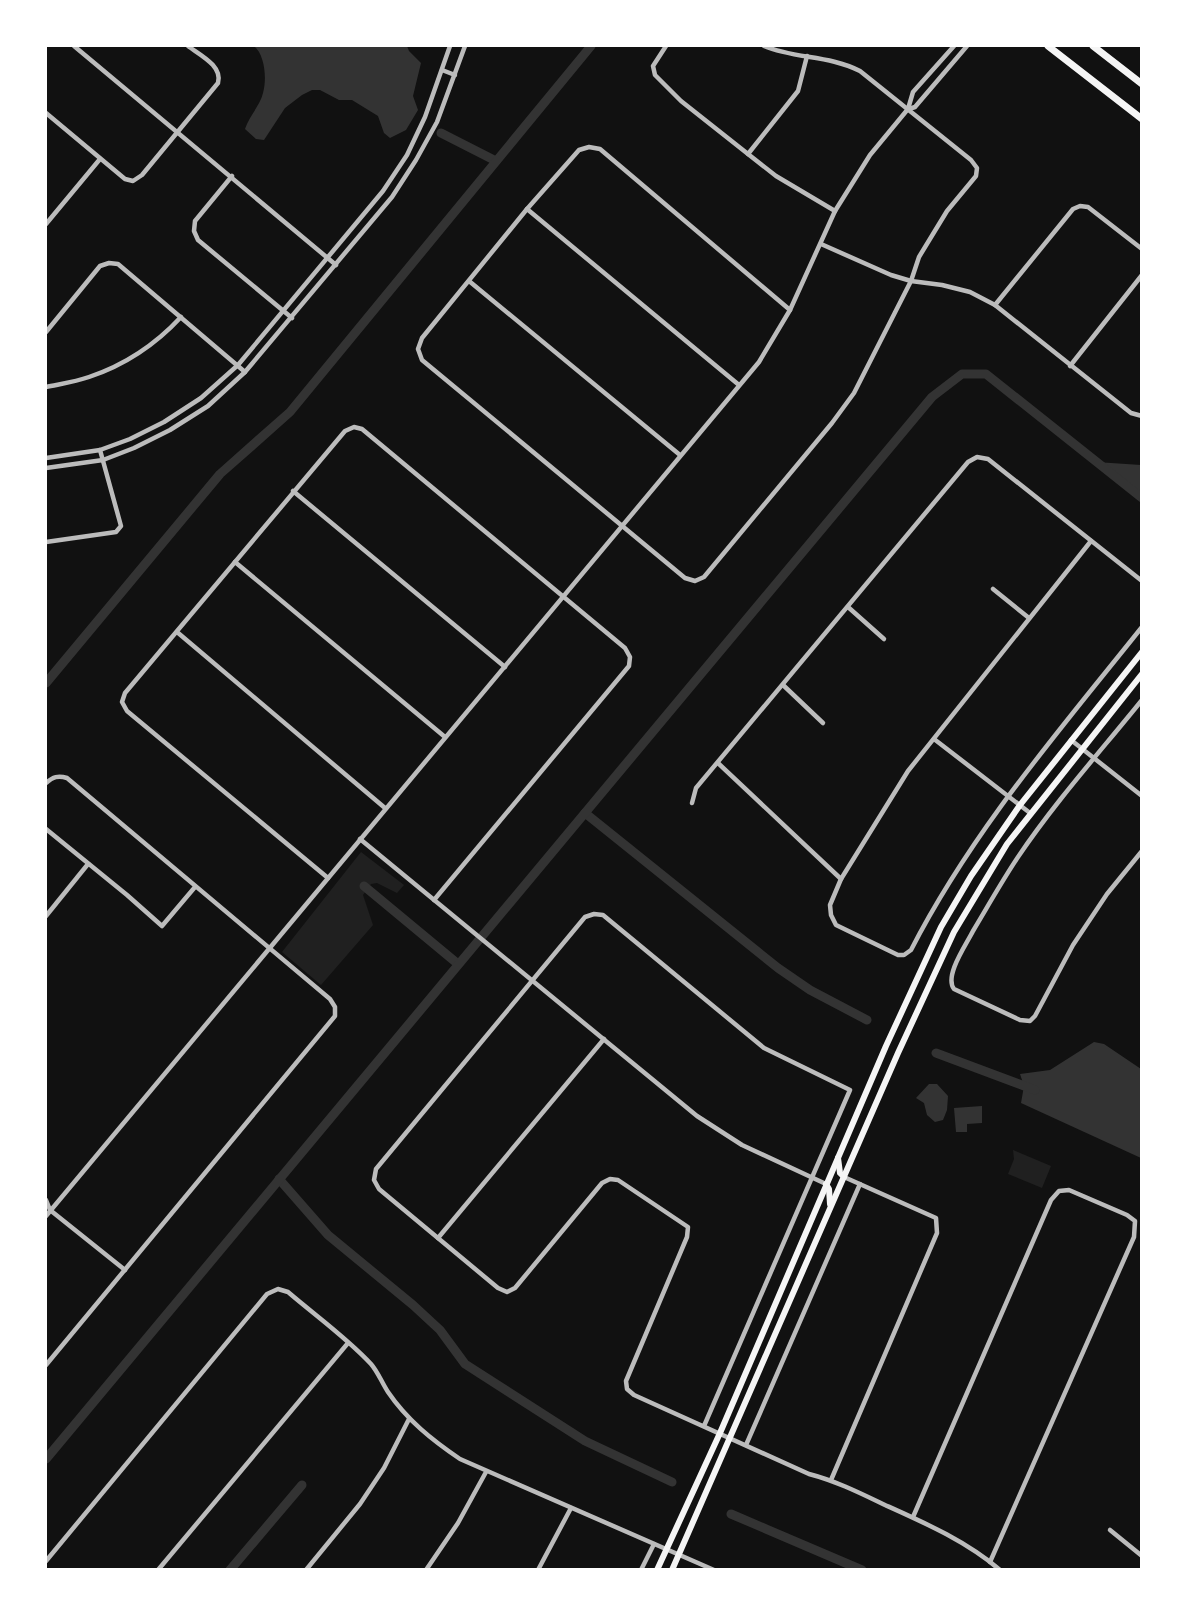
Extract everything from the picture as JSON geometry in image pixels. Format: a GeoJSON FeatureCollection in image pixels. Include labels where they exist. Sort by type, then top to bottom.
{"type":"FeatureCollection","features":[{"type":"Feature","properties":{"kind":"main road"},"geometry":{"type":"LineString","coordinates":[[1048,46],[1142,119]]}},
{"type":"Feature","properties":{"kind":"main road"},"geometry":{"type":"LineString","coordinates":[[1093,46],[1142,84]]}},
{"type":"Feature","properties":{"kind":"main road"},"geometry":{"type":"LineString","coordinates":[[657,1570],[720,1433],[838,1156],[941,927],[971,876],[1020,805],[1142,653]]}},
{"type":"Feature","properties":{"kind":"main road"},"geometry":{"type":"LineString","coordinates":[[672,1570],[898,1053],[954,932],[994,863],[1030,813],[1142,674]]}},
{"type":"Feature","properties":{"kind":"main road"},"geometry":{"type":"LineString","coordinates":[[838,1156],[840,1173],[844,1177]]}},
{"type":"Feature","properties":{"kind":"main road"},"geometry":{"type":"LineString","coordinates":[[826,1184],[830,1195],[830,1210]]}},
{"type":"Feature","properties":{"kind":"street"},"geometry":{"type":"LineString","coordinates":[[74,46],[336,265]]}},
{"type":"Feature","properties":{"kind":"street"},"geometry":{"type":"LineString","coordinates":[[46,114],[125,179],[134,181],[178,133],[218,83],[218,69],[188,46]]}},
{"type":"Feature","properties":{"kind":"street"},"geometry":{"type":"LineString","coordinates":[[46,458],[100,450],[164,422],[201,398],[238,365],[383,191],[407,155],[425,117],[450,46]]}},
{"type":"Feature","properties":{"kind":"street"},"geometry":{"type":"LineString","coordinates":[[46,468],[103,460],[134,448],[170,430],[208,406],[245,372],[392,197],[437,122],[465,46]]}},
{"type":"Feature","properties":{"kind":"street"},"geometry":{"type":"LineString","coordinates":[[666,46],[653,66],[655,75],[681,101],[785,182],[835,211]]}},
{"type":"Feature","properties":{"kind":"street"},"geometry":{"type":"LineString","coordinates":[[764,46],[843,62],[860,71],[971,160],[976,168],[976,176],[933,232],[873,359],[846,403],[704,577],[695,580],[685,578],[422,360],[418,349],[422,338],[527,209],[579,150],[589,147],[600,149],[790,310]]}},
{"type":"Feature","properties":{"kind":"street"},"geometry":{"type":"LineString","coordinates":[[46,1216],[759,362],[790,310],[835,211],[870,155],[908,109],[913,92],[954,46]]}},
{"type":"Feature","properties":{"kind":"street"},"geometry":{"type":"LineString","coordinates":[[908,109],[915,107],[967,46]]}},
{"type":"Feature","properties":{"kind":"street"},"geometry":{"type":"LineString","coordinates":[[748,154],[798,91],[807,56]]}},
{"type":"Feature","properties":{"kind":"street"},"geometry":{"type":"LineString","coordinates":[[442,70],[455,75]]}},
{"type":"Feature","properties":{"kind":"street"},"geometry":{"type":"LineString","coordinates":[[425,117],[437,122]]}},
{"type":"Feature","properties":{"kind":"street"},"geometry":{"type":"LineString","coordinates":[[46,224],[100,159]]}},
{"type":"Feature","properties":{"kind":"street"},"geometry":{"type":"LineString","coordinates":[[232,176],[195,221],[194,231],[198,240],[292,318]]}},
{"type":"Feature","properties":{"kind":"street"},"geometry":{"type":"LineString","coordinates":[[995,305],[1073,209],[1080,206],[1088,207],[1142,250]]}},
{"type":"Feature","properties":{"kind":"street"},"geometry":{"type":"LineString","coordinates":[[527,209],[739,385]]}},
{"type":"Feature","properties":{"kind":"street"},"geometry":{"type":"LineString","coordinates":[[821,244],[891,275],[970,292],[995,305],[1131,413],[1142,416]]}},
{"type":"Feature","properties":{"kind":"street"},"geometry":{"type":"LineString","coordinates":[[46,332],[100,266],[118,264],[245,372]]}},
{"type":"Feature","properties":{"kind":"street"},"geometry":{"type":"LineString","coordinates":[[1070,366],[1142,275]]}},
{"type":"Feature","properties":{"kind":"street"},"geometry":{"type":"LineString","coordinates":[[469,281],[680,454]]}},
{"type":"Feature","properties":{"kind":"street"},"geometry":{"type":"LineString","coordinates":[[46,387],[88,378],[139,354],[165,334],[181,317]]}},
{"type":"Feature","properties":{"kind":"street"},"geometry":{"type":"LineString","coordinates":[[328,878],[127,711],[122,702],[125,693],[293,491],[345,431],[354,427],[362,429],[625,648],[630,657],[629,666],[433,901]]}},
{"type":"Feature","properties":{"kind":"street"},"geometry":{"type":"LineString","coordinates":[[46,542],[116,532],[121,526],[100,450]]}},
{"type":"Feature","properties":{"kind":"street"},"geometry":{"type":"LineString","coordinates":[[692,803],[696,788],[968,462],[977,457],[988,459],[1142,581]]}},
{"type":"Feature","properties":{"kind":"street"},"geometry":{"type":"LineString","coordinates":[[293,491],[505,667]]}},
{"type":"Feature","properties":{"kind":"street"},"geometry":{"type":"LineString","coordinates":[[1091,541],[908,771],[841,879],[830,905],[836,925],[898,956],[911,950],[956,871],[1007,795],[1142,627]]}},
{"type":"Feature","properties":{"kind":"street"},"geometry":{"type":"LineString","coordinates":[[236,562],[445,737]]}},
{"type":"Feature","properties":{"kind":"street"},"geometry":{"type":"LineString","coordinates":[[993,589],[1029,618]]}},
{"type":"Feature","properties":{"kind":"street"},"geometry":{"type":"LineString","coordinates":[[848,607],[884,639]]}},
{"type":"Feature","properties":{"kind":"street"},"geometry":{"type":"LineString","coordinates":[[177,632],[385,808]]}},
{"type":"Feature","properties":{"kind":"street"},"geometry":{"type":"LineString","coordinates":[[783,685],[823,723]]}},
{"type":"Feature","properties":{"kind":"street"},"geometry":{"type":"LineString","coordinates":[[1142,700],[1039,827],[993,897],[950,977],[951,985],[954,989],[1020,1020],[1030,1021],[1073,945],[1107,894],[1142,851]]}},
{"type":"Feature","properties":{"kind":"street"},"geometry":{"type":"LineString","coordinates":[[933,738],[1030,813]]}},
{"type":"Feature","properties":{"kind":"street"},"geometry":{"type":"LineString","coordinates":[[1071,740],[1142,796]]}},
{"type":"Feature","properties":{"kind":"street"},"geometry":{"type":"LineString","coordinates":[[718,763],[841,879]]}},
{"type":"Feature","properties":{"kind":"street"},"geometry":{"type":"LineString","coordinates":[[46,783],[60,776],[67,778],[331,999],[335,1007],[335,1016],[46,1365]]}},
{"type":"Feature","properties":{"kind":"street"},"geometry":{"type":"LineString","coordinates":[[46,829],[162,926],[195,887]]}},
{"type":"Feature","properties":{"kind":"street"},"geometry":{"type":"LineString","coordinates":[[360,839],[669,1094],[717,1130],[826,1184]]}},
{"type":"Feature","properties":{"kind":"street"},"geometry":{"type":"LineString","coordinates":[[46,916],[88,864]]}},
{"type":"Feature","properties":{"kind":"street"},"geometry":{"type":"LineString","coordinates":[[704,1426],[850,1090],[764,1048],[603,915],[594,914],[585,917],[376,1169],[374,1180],[379,1189],[498,1288],[507,1292],[515,1288],[601,1183],[610,1179],[618,1180],[688,1227],[687,1237],[626,1381],[627,1389],[634,1395],[809,1474],[831,1480],[913,1517],[955,1538],[1000,1570]]}},
{"type":"Feature","properties":{"kind":"street"},"geometry":{"type":"LineString","coordinates":[[438,1238],[604,1039]]}},
{"type":"Feature","properties":{"kind":"street"},"geometry":{"type":"LineString","coordinates":[[831,1480],[937,1233],[936,1218],[844,1177]]}},
{"type":"Feature","properties":{"kind":"street"},"geometry":{"type":"LineString","coordinates":[[746,1445],[860,1184]]}},
{"type":"Feature","properties":{"kind":"street"},"geometry":{"type":"LineString","coordinates":[[913,1517],[1051,1200],[1059,1191],[1069,1189],[1127,1215],[1135,1222],[1135,1237],[990,1562]]}},
{"type":"Feature","properties":{"kind":"street"},"geometry":{"type":"LineString","coordinates":[[46,1200],[50,1210],[125,1270]]}},
{"type":"Feature","properties":{"kind":"street"},"geometry":{"type":"LineString","coordinates":[[46,1561],[267,1294],[278,1289],[288,1292],[348,1343],[374,1368],[387,1391],[409,1419],[460,1459],[714,1570]]}},
{"type":"Feature","properties":{"kind":"street"},"geometry":{"type":"LineString","coordinates":[[158,1570],[348,1343]]}},
{"type":"Feature","properties":{"kind":"street"},"geometry":{"type":"LineString","coordinates":[[306,1570],[360,1504],[384,1468],[409,1419]]}},
{"type":"Feature","properties":{"kind":"street"},"geometry":{"type":"LineString","coordinates":[[426,1570],[458,1523],[486,1472]]}},
{"type":"Feature","properties":{"kind":"street"},"geometry":{"type":"LineString","coordinates":[[538,1570],[571,1508]]}},
{"type":"Feature","properties":{"kind":"street"},"geometry":{"type":"LineString","coordinates":[[1110,1530],[1142,1556]]}},
{"type":"Feature","properties":{"kind":"street"},"geometry":{"type":"LineString","coordinates":[[641,1570],[654,1544]]}},
{"type":"Feature","properties":{"kind":"street"},"geometry":{"type":"LineString","coordinates":[[689,1570],[693,1561]]}},
{"type":"Feature","properties":{"kind":"shaded area"},"geometry":{"type":"Polygon","coordinates":[[[254,46],[407,46],[421,63],[413,96],[418,110],[406,130],[390,138],[384,133],[378,116],[352,100],[339,100],[320,90],[312,90],[285,108],[264,140],[256,139],[245,129],[262,98],[264,87],[263,61],[254,46]]]}},
{"type":"Feature","properties":{"kind":"shaded area"},"geometry":{"type":"Polygon","coordinates":[[[1096,462],[1141,465],[1141,498],[1096,462]]]}},
{"type":"Feature","properties":{"kind":"shaded area"},"geometry":{"type":"Polygon","coordinates":[[[361,852],[404,885],[397,893],[377,883],[371,884],[363,895],[373,925],[321,985],[282,952],[361,852]]]}},
{"type":"Feature","properties":{"kind":"shaded area"},"geometry":{"type":"Polygon","coordinates":[[[1094,1042],[1104,1044],[1141,1069],[1141,1158],[1021,1103],[1024,1086],[1020,1074],[1050,1070],[1094,1042]]]}},
{"type":"Feature","properties":{"kind":"shaded area"},"geometry":{"type":"Polygon","coordinates":[[[929,1084],[937,1084],[948,1096],[943,1120],[935,1122],[927,1115],[924,1103],[916,1098],[929,1084]]]}},
{"type":"Feature","properties":{"kind":"shaded area"},"geometry":{"type":"Polygon","coordinates":[[[982,1106],[982,1123],[967,1124],[967,1132],[956,1132],[954,1108],[982,1106]]]}},
{"type":"Feature","properties":{"kind":"shaded area"},"geometry":{"type":"Polygon","coordinates":[[[1013,1150],[1051,1166],[1042,1188],[1008,1174],[1014,1159],[1013,1150]]]}},
{"type":"Feature","properties":{"kind":"waterway"},"geometry":{"type":"LineString","coordinates":[[46,683],[220,474],[290,412],[591,46]]}},
{"type":"Feature","properties":{"kind":"waterway"},"geometry":{"type":"LineString","coordinates":[[441,133],[496,161]]}},
{"type":"Feature","properties":{"kind":"waterway"},"geometry":{"type":"LineString","coordinates":[[46,1459],[932,397],[962,374],[986,374],[1142,498]]}},
{"type":"Feature","properties":{"kind":"waterway"},"geometry":{"type":"LineString","coordinates":[[585,813],[778,968],[810,990],[867,1020]]}},
{"type":"Feature","properties":{"kind":"waterway"},"geometry":{"type":"LineString","coordinates":[[364,886],[458,964]]}},
{"type":"Feature","properties":{"kind":"waterway"},"geometry":{"type":"LineString","coordinates":[[936,1053],[1035,1090]]}},
{"type":"Feature","properties":{"kind":"waterway"},"geometry":{"type":"LineString","coordinates":[[279,1179],[328,1235],[440,1330],[465,1364],[585,1441],[672,1482]]}},
{"type":"Feature","properties":{"kind":"waterway"},"geometry":{"type":"LineString","coordinates":[[230,1570],[302,1485]]}},
{"type":"Feature","properties":{"kind":"waterway"},"geometry":{"type":"LineString","coordinates":[[731,1514],[862,1570]]}}]}
